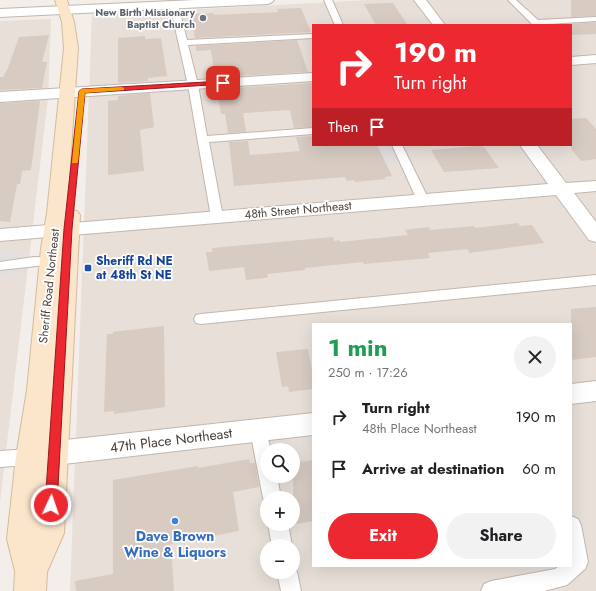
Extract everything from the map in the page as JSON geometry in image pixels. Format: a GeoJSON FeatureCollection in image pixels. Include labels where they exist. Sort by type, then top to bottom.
{"type":"FeatureCollection","features":[{"type":"Feature","properties":{"kind":"main road","name":"Sheriff Road Northeast"},"geometry":{"type":"LineString","coordinates":[[42,455],[61,230],[75,92],[82,44],[67,5]]}},
{"type":"Feature","properties":{"kind":"main road","name":"Sheriff Road Northeast"},"geometry":{"type":"LineString","coordinates":[[31,581],[49,533],[42,455],[40,390],[50,261],[61,230]]}},
{"type":"Feature","properties":{"kind":"street"},"geometry":{"type":"LineString","coordinates":[[0,13],[67,5],[174,5],[268,0]]}},
{"type":"Feature","properties":{"kind":"street"},"geometry":{"type":"LineString","coordinates":[[420,0],[437,24]]}},
{"type":"Feature","properties":{"kind":"street"},"geometry":{"type":"LineString","coordinates":[[572,59],[596,59]]}},
{"type":"Feature","properties":{"kind":"street"},"geometry":{"type":"LineString","coordinates":[[0,97],[312,77]]}},
{"type":"Feature","properties":{"kind":"street"},"geometry":{"type":"LineString","coordinates":[[529,146],[596,236]]}},
{"type":"Feature","properties":{"kind":"street","name":"48th Street Northeast"},"geometry":{"type":"LineString","coordinates":[[0,235],[596,186]]}},
{"type":"Feature","properties":{"kind":"street"},"geometry":{"type":"LineString","coordinates":[[572,394],[596,391]]}},
{"type":"Feature","properties":{"kind":"street","name":"47th Place Northeast"},"geometry":{"type":"LineString","coordinates":[[42,455],[312,424]]}},
{"type":"Feature","properties":{"kind":"lane"},"geometry":{"type":"LineString","coordinates":[[328,0],[339,24]]}},
{"type":"Feature","properties":{"kind":"lane"},"geometry":{"type":"LineString","coordinates":[[512,0],[537,24],[596,19]]}},
{"type":"Feature","properties":{"kind":"lane"},"geometry":{"type":"LineString","coordinates":[[174,5],[193,84],[217,217]]}},
{"type":"Feature","properties":{"kind":"lane"},"geometry":{"type":"LineString","coordinates":[[183,42],[312,36]]}},
{"type":"Feature","properties":{"kind":"lane"},"geometry":{"type":"LineString","coordinates":[[203,139],[312,131]]}},
{"type":"Feature","properties":{"kind":"lane"},"geometry":{"type":"LineString","coordinates":[[397,146],[423,200]]}},
{"type":"Feature","properties":{"kind":"lane"},"geometry":{"type":"LineString","coordinates":[[0,266],[34,261],[50,261]]}},
{"type":"Feature","properties":{"kind":"lane"},"geometry":{"type":"LineString","coordinates":[[201,318],[596,280]]}},
{"type":"Feature","properties":{"kind":"lane"},"geometry":{"type":"LineString","coordinates":[[258,430],[261,443]]}},
{"type":"Feature","properties":{"kind":"lane"},"geometry":{"type":"LineString","coordinates":[[0,459],[42,455]]}},
{"type":"Feature","properties":{"kind":"lane"},"geometry":{"type":"LineString","coordinates":[[491,591],[560,578],[578,562],[572,530]]}},
{"type":"Feature","properties":{"kind":"lane"},"geometry":{"type":"LineString","coordinates":[[288,579],[291,591]]}},
{"type":"Feature","properties":{"kind":"shaded area"},"geometry":{"type":"Polygon","coordinates":[[[369,0],[596,0],[596,591],[70,591],[92,15],[369,0]]]}},
{"type":"Feature","properties":{"kind":"shaded area"},"geometry":{"type":"Polygon","coordinates":[[[51,19],[48,98],[0,502],[0,21],[51,19]]]}},
{"type":"Feature","properties":{"kind":"shaded area"},"geometry":{"type":"Polygon","coordinates":[[[371,146],[390,146],[398,163],[380,164],[371,146]]]}},
{"type":"Feature","properties":{"kind":"shaded area"},"geometry":{"type":"Polygon","coordinates":[[[21,250],[20,258],[27,259],[26,272],[0,276],[0,251],[21,250]]]}},
{"type":"Feature","properties":{"kind":"building"},"geometry":{"type":"Polygon","coordinates":[[[571,0],[596,0],[596,16],[571,17],[571,0]]]}},
{"type":"Feature","properties":{"kind":"building"},"geometry":{"type":"Polygon","coordinates":[[[393,3],[407,24],[375,24],[364,4],[393,3]]]}},
{"type":"Feature","properties":{"kind":"building"},"geometry":{"type":"Polygon","coordinates":[[[301,8],[311,32],[195,38],[191,14],[214,13],[214,15],[278,12],[277,9],[301,8]]]}},
{"type":"Feature","properties":{"kind":"building"},"geometry":{"type":"Polygon","coordinates":[[[596,22],[596,34],[572,35],[571,24],[596,22]]]}},
{"type":"Feature","properties":{"kind":"building"},"geometry":{"type":"Polygon","coordinates":[[[49,35],[42,62],[47,62],[42,88],[0,90],[0,77],[3,77],[8,68],[19,37],[49,35]]]}},
{"type":"Feature","properties":{"kind":"building"},"geometry":{"type":"Polygon","coordinates":[[[145,36],[145,39],[161,38],[167,76],[148,78],[148,81],[118,83],[118,38],[145,36]]]}},
{"type":"Feature","properties":{"kind":"building"},"geometry":{"type":"Polygon","coordinates":[[[297,40],[308,72],[215,77],[211,50],[196,51],[196,46],[297,40]]]}},
{"type":"Feature","properties":{"kind":"building"},"geometry":{"type":"Polygon","coordinates":[[[312,83],[312,127],[294,128],[290,110],[243,113],[246,132],[228,133],[225,114],[221,114],[217,89],[312,83]]]}},
{"type":"Feature","properties":{"kind":"building"},"geometry":{"type":"Polygon","coordinates":[[[150,93],[154,127],[140,130],[144,171],[108,175],[108,101],[118,100],[118,96],[150,93]]]}},
{"type":"Feature","properties":{"kind":"building"},"geometry":{"type":"Polygon","coordinates":[[[40,101],[31,170],[22,171],[20,184],[17,184],[10,222],[0,221],[0,103],[40,101]]]}},
{"type":"Feature","properties":{"kind":"building"},"geometry":{"type":"Polygon","coordinates":[[[586,118],[596,129],[596,159],[581,161],[571,149],[572,119],[586,118]]]}},
{"type":"Feature","properties":{"kind":"building"},"geometry":{"type":"Polygon","coordinates":[[[312,136],[312,146],[377,146],[392,176],[384,177],[386,179],[355,182],[354,180],[347,181],[345,177],[234,186],[229,142],[248,141],[250,155],[300,151],[296,137],[312,136]]]}},
{"type":"Feature","properties":{"kind":"building"},"geometry":{"type":"Polygon","coordinates":[[[478,146],[484,147],[499,168],[444,172],[431,150],[478,146]]]}},
{"type":"Feature","properties":{"kind":"building"},"geometry":{"type":"Polygon","coordinates":[[[518,223],[520,226],[532,225],[544,243],[469,253],[468,249],[428,253],[430,258],[364,264],[363,262],[305,268],[305,270],[267,274],[268,277],[265,278],[246,280],[244,267],[209,271],[206,252],[212,252],[212,248],[333,237],[334,241],[339,240],[340,242],[408,235],[405,230],[429,227],[430,230],[474,226],[475,228],[518,223]]]}},
{"type":"Feature","properties":{"kind":"building"},"geometry":{"type":"Polygon","coordinates":[[[596,307],[596,357],[572,360],[571,309],[596,307]]]}},
{"type":"Feature","properties":{"kind":"building"},"geometry":{"type":"Polygon","coordinates":[[[164,326],[165,407],[114,414],[114,411],[104,412],[107,334],[164,326]]]}},
{"type":"Feature","properties":{"kind":"building"},"geometry":{"type":"Polygon","coordinates":[[[308,349],[312,370],[312,389],[289,392],[288,386],[282,387],[276,352],[308,349]]]}},
{"type":"Feature","properties":{"kind":"building"},"geometry":{"type":"Polygon","coordinates":[[[249,459],[250,463],[255,463],[259,487],[233,492],[239,531],[171,544],[174,591],[76,591],[75,581],[113,574],[113,480],[249,459]]]}},
{"type":"Feature","properties":{"kind":"building"},"geometry":{"type":"Polygon","coordinates":[[[312,460],[312,521],[300,523],[300,491],[293,491],[293,483],[300,483],[300,462],[312,460]]]}},
{"type":"Feature","properties":{"kind":"slow traffic"},"geometry":{"type":"LineString","coordinates":[[75,162],[82,91],[122,89]]}},
{"type":"Feature","properties":{"kind":"place","name":"New Birth Missionary Baptist Church"},"geometry":{"type":"Point","coordinates":[203,18]}},
{"type":"Feature","properties":{"kind":"place","name":"Sheriff Rd NE at 48th St NE"},"geometry":{"type":"Point","coordinates":[88,268]}},
{"type":"Feature","properties":{"kind":"place","name":"Dave Brown Wine & Liquors"},"geometry":{"type":"Point","coordinates":[175,521]}},
{"type":"Feature","properties":{"kind":"route"},"geometry":{"type":"LineString","coordinates":[[51,505],[53,453],[68,229],[82,91],[223,83]]}}]}
